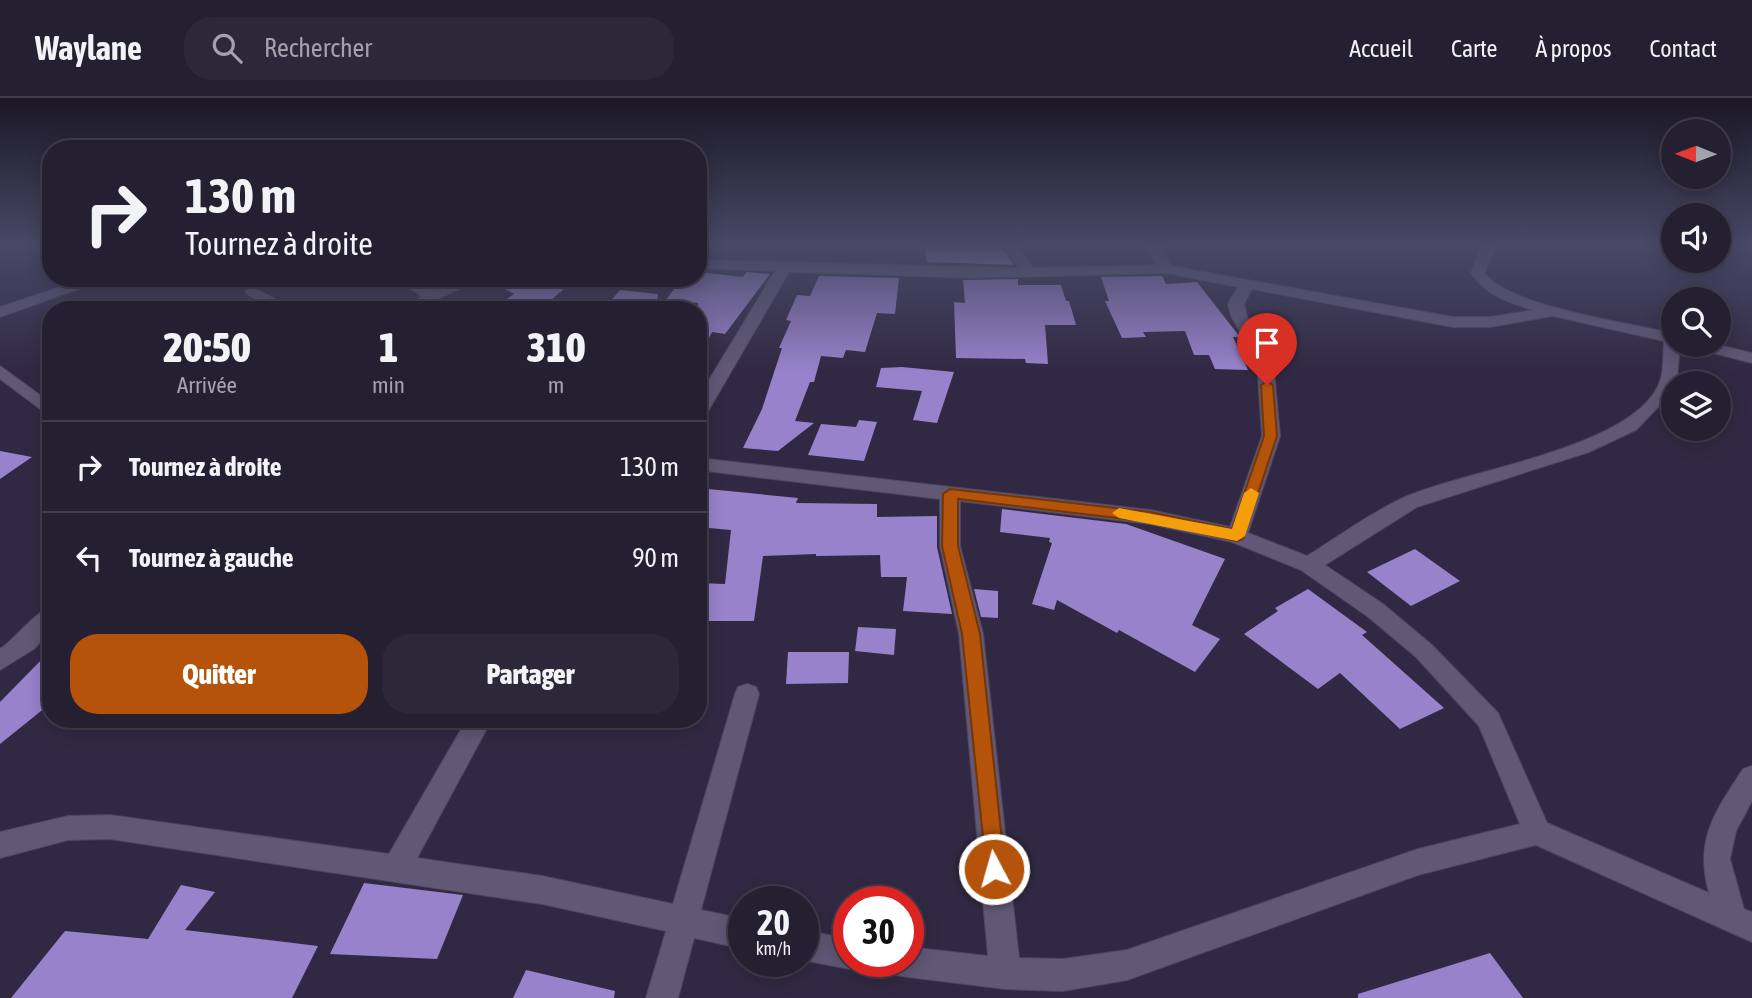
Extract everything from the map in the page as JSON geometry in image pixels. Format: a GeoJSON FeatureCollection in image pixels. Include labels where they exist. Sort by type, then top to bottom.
{"type":"FeatureCollection","features":[{"type":"Feature","properties":{"kind":"street"},"geometry":{"type":"LineString","coordinates":[[0,312],[75,287]]}},
{"type":"Feature","properties":{"kind":"street"},"geometry":{"type":"LineString","coordinates":[[416,287],[432,296]]}},
{"type":"Feature","properties":{"kind":"street"},"geometry":{"type":"LineString","coordinates":[[425,301],[454,287]]}},
{"type":"Feature","properties":{"kind":"street"},"geometry":{"type":"LineString","coordinates":[[707,398],[775,287]]}},
{"type":"Feature","properties":{"kind":"street"},"geometry":{"type":"LineString","coordinates":[[1237,536],[1270,436],[1265,360],[1239,316],[1237,304],[1246,287]]}},
{"type":"Feature","properties":{"kind":"street"},"geometry":{"type":"LineString","coordinates":[[1269,287],[1453,322],[1490,322],[1553,312]]}},
{"type":"Feature","properties":{"kind":"street"},"geometry":{"type":"LineString","coordinates":[[1490,287],[1553,312],[1661,335]]}},
{"type":"Feature","properties":{"kind":"street"},"geometry":{"type":"LineString","coordinates":[[252,291],[269,301]]}},
{"type":"Feature","properties":{"kind":"street"},"geometry":{"type":"LineString","coordinates":[[1731,353],[1752,358]]}},
{"type":"Feature","properties":{"kind":"street"},"geometry":{"type":"LineString","coordinates":[[1309,565],[1410,502],[1582,448],[1630,426],[1658,397],[1669,379],[1671,357]]}},
{"type":"Feature","properties":{"kind":"street"},"geometry":{"type":"LineString","coordinates":[[0,371],[42,405]]}},
{"type":"Feature","properties":{"kind":"street"},"geometry":{"type":"LineString","coordinates":[[707,465],[1104,510],[1237,536],[1309,565],[1376,610],[1424,650],[1489,720],[1537,832]]}},
{"type":"Feature","properties":{"kind":"street"},"geometry":{"type":"LineString","coordinates":[[950,494],[950,546],[971,634],[1005,973]]}},
{"type":"Feature","properties":{"kind":"street"},"geometry":{"type":"LineString","coordinates":[[0,661],[26,643],[42,625]]}},
{"type":"Feature","properties":{"kind":"street"},"geometry":{"type":"LineString","coordinates":[[662,998],[747,694]]}},
{"type":"Feature","properties":{"kind":"street"},"geometry":{"type":"LineString","coordinates":[[397,867],[475,728]]}},
{"type":"Feature","properties":{"kind":"street"},"geometry":{"type":"LineString","coordinates":[[1743,922],[1716,879],[1715,858],[1721,827],[1752,777]]}},
{"type":"Feature","properties":{"kind":"street"},"geometry":{"type":"LineString","coordinates":[[0,845],[68,828],[110,827],[542,890],[681,923],[728,931]]}},
{"type":"Feature","properties":{"kind":"street"},"geometry":{"type":"LineString","coordinates":[[924,964],[1005,973],[1063,975],[1127,965],[1418,862],[1537,832],[1743,922]]}},
{"type":"Feature","properties":{"kind":"building"},"geometry":{"type":"Polygon","coordinates":[[[502,287],[566,287],[550,301],[504,301],[514,294],[502,287]]]}},
{"type":"Feature","properties":{"kind":"building"},"geometry":{"type":"Polygon","coordinates":[[[675,287],[760,287],[725,334],[712,332],[707,342],[707,301],[666,300],[675,287]]]}},
{"type":"Feature","properties":{"kind":"building"},"geometry":{"type":"Polygon","coordinates":[[[814,287],[898,287],[895,314],[877,313],[865,352],[846,350],[843,358],[821,356],[814,382],[810,382],[795,421],[814,423],[778,451],[743,448],[762,409],[782,348],[779,348],[791,321],[786,320],[797,295],[810,296],[814,287]]]}},
{"type":"Feature","properties":{"kind":"building"},"geometry":{"type":"Polygon","coordinates":[[[964,287],[1062,287],[1076,325],[1045,325],[1048,364],[1026,363],[1025,359],[956,358],[954,302],[965,303],[964,287]]]}},
{"type":"Feature","properties":{"kind":"building"},"geometry":{"type":"Polygon","coordinates":[[[1104,287],[1201,287],[1240,337],[1233,337],[1248,370],[1215,369],[1209,355],[1194,355],[1185,331],[1143,332],[1146,337],[1122,338],[1105,301],[1109,301],[1104,287]]]}},
{"type":"Feature","properties":{"kind":"building"},"geometry":{"type":"Polygon","coordinates":[[[620,290],[658,294],[657,301],[611,301],[620,290]]]}},
{"type":"Feature","properties":{"kind":"building"},"geometry":{"type":"Polygon","coordinates":[[[902,367],[954,372],[937,423],[913,420],[922,391],[876,387],[881,368],[902,367]]]}},
{"type":"Feature","properties":{"kind":"building"},"geometry":{"type":"Polygon","coordinates":[[[859,420],[877,422],[864,461],[808,455],[821,424],[856,427],[859,420]]]}},
{"type":"Feature","properties":{"kind":"building"},"geometry":{"type":"Polygon","coordinates":[[[0,451],[32,457],[0,479],[0,451]]]}},
{"type":"Feature","properties":{"kind":"building"},"geometry":{"type":"Polygon","coordinates":[[[707,489],[798,498],[796,503],[877,504],[877,517],[937,516],[937,547],[952,614],[903,611],[907,577],[881,577],[880,555],[816,554],[763,556],[754,621],[707,621],[707,583],[725,584],[731,530],[707,528],[707,489]]]}},
{"type":"Feature","properties":{"kind":"building"},"geometry":{"type":"Polygon","coordinates":[[[1002,509],[1126,524],[1225,559],[1192,625],[1220,639],[1195,672],[1057,600],[1054,610],[1032,604],[1052,543],[1049,542],[1050,538],[1000,532],[1002,509]]]}},
{"type":"Feature","properties":{"kind":"building"},"geometry":{"type":"Polygon","coordinates":[[[1415,549],[1460,581],[1411,606],[1367,572],[1415,549]]]}},
{"type":"Feature","properties":{"kind":"building"},"geometry":{"type":"Polygon","coordinates":[[[974,589],[998,591],[998,618],[981,617],[974,589]]]}},
{"type":"Feature","properties":{"kind":"building"},"geometry":{"type":"Polygon","coordinates":[[[1308,589],[1367,632],[1362,635],[1444,708],[1400,729],[1340,673],[1318,689],[1244,634],[1278,611],[1275,608],[1308,589]]]}},
{"type":"Feature","properties":{"kind":"building"},"geometry":{"type":"Polygon","coordinates":[[[858,627],[896,629],[894,655],[855,651],[858,627]]]}},
{"type":"Feature","properties":{"kind":"building"},"geometry":{"type":"Polygon","coordinates":[[[788,652],[849,652],[848,683],[786,684],[788,652]]]}},
{"type":"Feature","properties":{"kind":"building"},"geometry":{"type":"Polygon","coordinates":[[[42,659],[42,710],[0,744],[0,702],[42,659]]]}},
{"type":"Feature","properties":{"kind":"building"},"geometry":{"type":"Polygon","coordinates":[[[364,883],[463,895],[437,959],[330,954],[364,883]]]}},
{"type":"Feature","properties":{"kind":"building"},"geometry":{"type":"Polygon","coordinates":[[[181,885],[215,892],[185,930],[318,946],[292,998],[11,998],[65,931],[148,939],[181,885]]]}},
{"type":"Feature","properties":{"kind":"building"},"geometry":{"type":"Polygon","coordinates":[[[1490,953],[1523,998],[1358,998],[1358,994],[1490,953]]]}},
{"type":"Feature","properties":{"kind":"building"},"geometry":{"type":"Polygon","coordinates":[[[526,970],[615,991],[614,998],[513,998],[526,970]]]}},
{"type":"Feature","properties":{"kind":"slow traffic"},"geometry":{"type":"LineString","coordinates":[[1119,513],[1237,536],[1251,493]]}},
{"type":"Feature","properties":{"kind":"route"},"geometry":{"type":"LineString","coordinates":[[994,869],[971,634],[966,602],[950,546],[950,494],[1034,501],[1150,517],[1237,536],[1270,436],[1267,385]]}}]}
